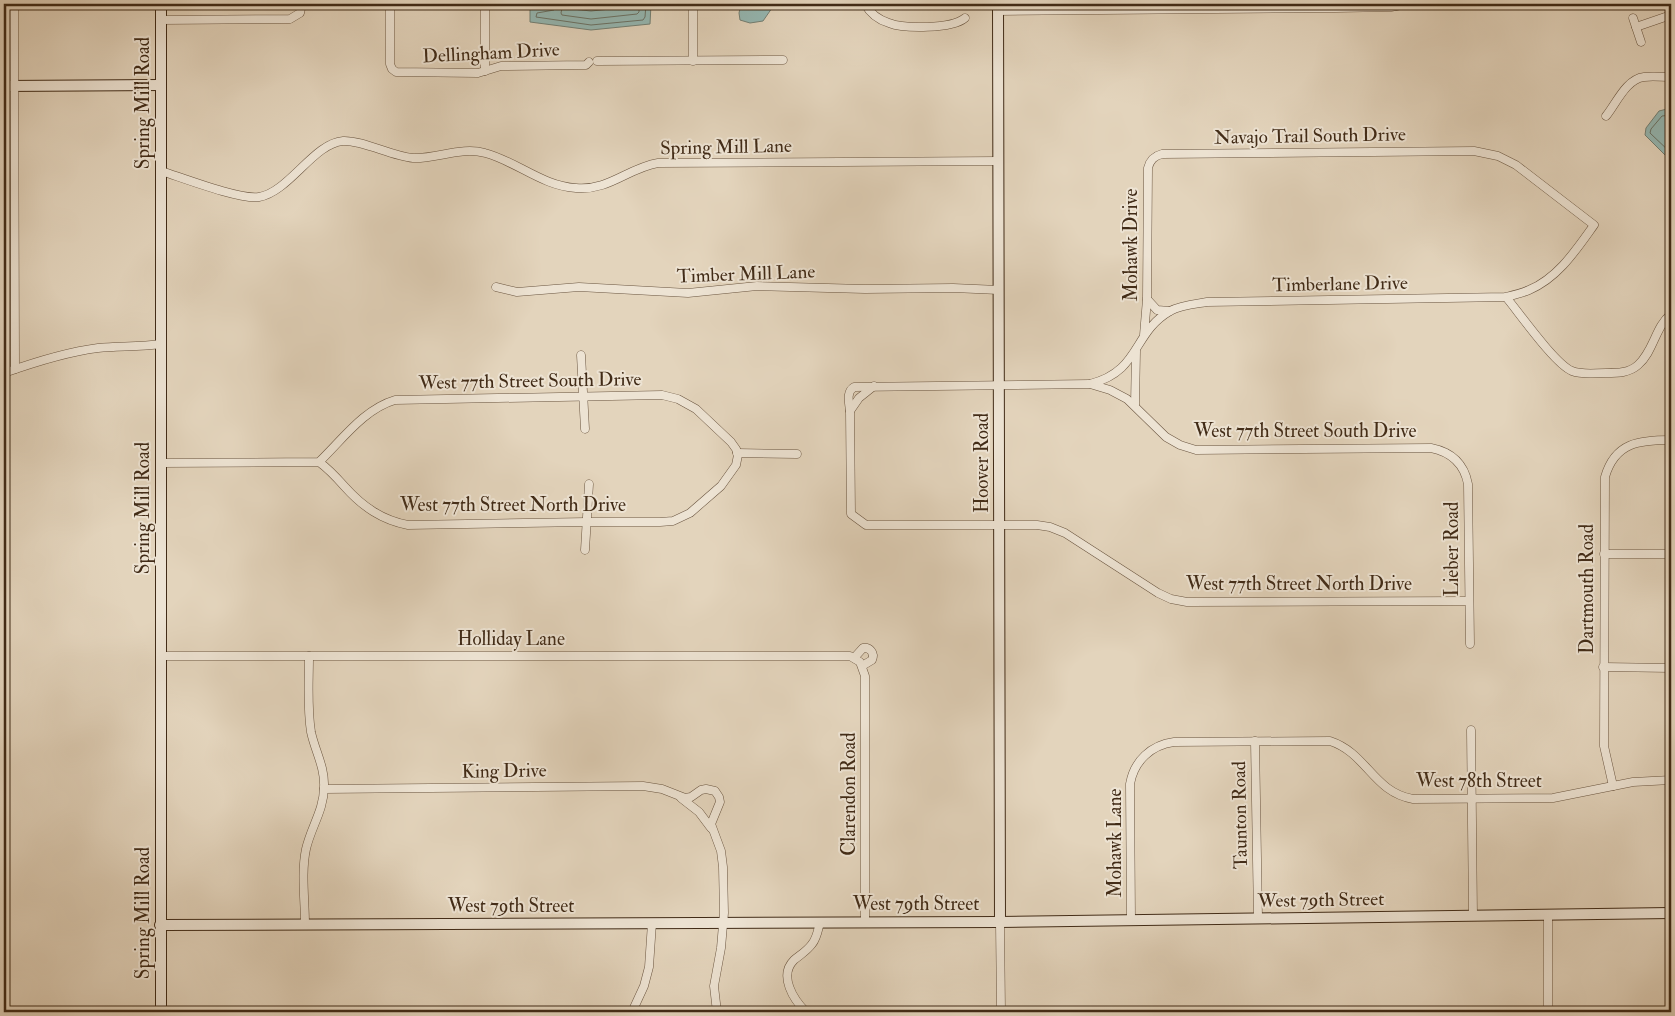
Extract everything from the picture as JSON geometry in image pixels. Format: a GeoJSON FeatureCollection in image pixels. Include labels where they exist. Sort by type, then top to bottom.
{"type":"FeatureCollection","features":[{"type":"Feature","properties":{"kind":"street"},"geometry":{"type":"LineString","coordinates":[[14,4],[9,85],[15,369]]}},
{"type":"Feature","properties":{"kind":"street","name":"Spring Mill Road"},"geometry":{"type":"LineString","coordinates":[[161,4],[161,1012]]}},
{"type":"Feature","properties":{"kind":"street"},"geometry":{"type":"LineString","coordinates":[[161,20],[290,19],[297,16],[302,8],[302,4]]}},
{"type":"Feature","properties":{"kind":"street","name":"Dellingham Drive"},"geometry":{"type":"LineString","coordinates":[[390,4],[390,64],[393,71],[399,72],[478,73],[501,66],[586,65],[593,61],[784,60]]}},
{"type":"Feature","properties":{"kind":"street"},"geometry":{"type":"LineString","coordinates":[[485,4],[485,71]]}},
{"type":"Feature","properties":{"kind":"street"},"geometry":{"type":"LineString","coordinates":[[692,4],[693,61]]}},
{"type":"Feature","properties":{"kind":"street"},"geometry":{"type":"LineString","coordinates":[[865,4],[872,14],[899,26],[952,25],[965,18]]}},
{"type":"Feature","properties":{"kind":"street"},"geometry":{"type":"LineString","coordinates":[[998,7],[1391,7],[1407,4]]}},
{"type":"Feature","properties":{"kind":"street","name":"Hoover Road"},"geometry":{"type":"LineString","coordinates":[[998,7],[1000,922]]}},
{"type":"Feature","properties":{"kind":"street"},"geometry":{"type":"LineString","coordinates":[[1636,27],[1671,15]]}},
{"type":"Feature","properties":{"kind":"street"},"geometry":{"type":"LineString","coordinates":[[1633,18],[1641,42]]}},
{"type":"Feature","properties":{"kind":"street"},"geometry":{"type":"LineString","coordinates":[[1606,116],[1628,86],[1634,81],[1645,77],[1671,76]]}},
{"type":"Feature","properties":{"kind":"street"},"geometry":{"type":"LineString","coordinates":[[9,85],[161,86]]}},
{"type":"Feature","properties":{"kind":"street","name":"Spring Mill Lane"},"geometry":{"type":"LineString","coordinates":[[161,171],[244,197],[260,197],[272,192],[327,146],[343,141],[353,142],[398,156],[413,158],[468,151],[484,152],[553,184],[576,188],[605,185],[637,168],[658,163],[998,161]]}},
{"type":"Feature","properties":{"kind":"street","name":"Navajo Trail South Drive"},"geometry":{"type":"LineString","coordinates":[[1154,157],[1162,154],[1467,151],[1489,154],[1516,165],[1594,225]]}},
{"type":"Feature","properties":{"kind":"street","name":"Mohawk Drive"},"geometry":{"type":"LineString","coordinates":[[1144,335],[1147,299],[1148,168],[1154,157]]}},
{"type":"Feature","properties":{"kind":"street","name":"Timberlane Drive"},"geometry":{"type":"LineString","coordinates":[[1090,384],[1110,378],[1119,371],[1136,351],[1144,335],[1170,311],[1183,306],[1207,302],[1506,297],[1528,291],[1556,273],[1594,225]]}},
{"type":"Feature","properties":{"kind":"street","name":"Timber Mill Lane"},"geometry":{"type":"LineString","coordinates":[[496,287],[517,292],[579,287],[688,293],[757,286],[999,290]]}},
{"type":"Feature","properties":{"kind":"street"},"geometry":{"type":"LineString","coordinates":[[1506,297],[1558,360],[1570,370],[1580,373],[1620,373],[1632,369],[1646,356],[1661,324],[1671,314]]}},
{"type":"Feature","properties":{"kind":"street"},"geometry":{"type":"LineString","coordinates":[[1147,299],[1157,310],[1170,311]]}},
{"type":"Feature","properties":{"kind":"street"},"geometry":{"type":"LineString","coordinates":[[4,373],[76,352],[110,347],[161,344]]}},
{"type":"Feature","properties":{"kind":"street"},"geometry":{"type":"LineString","coordinates":[[1135,405],[1136,351]]}},
{"type":"Feature","properties":{"kind":"street"},"geometry":{"type":"LineString","coordinates":[[581,356],[585,429]]}},
{"type":"Feature","properties":{"kind":"street","name":"West 77th Street South Drive"},"geometry":{"type":"LineString","coordinates":[[850,411],[850,390],[854,387],[1090,384],[1119,394],[1135,405],[1166,437],[1180,445],[1196,450],[1431,448],[1448,453],[1455,458]]}},
{"type":"Feature","properties":{"kind":"street"},"geometry":{"type":"LineString","coordinates":[[850,411],[859,398],[874,386]]}},
{"type":"Feature","properties":{"kind":"street","name":"West 77th Street South Drive"},"geometry":{"type":"LineString","coordinates":[[319,462],[368,414],[379,406],[395,400],[583,396],[662,395],[678,399],[696,409],[731,442],[738,455]]}},
{"type":"Feature","properties":{"kind":"street","name":"West 77th Street North Drive"},"geometry":{"type":"LineString","coordinates":[[850,411],[851,514],[862,523],[872,526],[1037,525],[1059,530],[1158,594],[1193,603],[1469,601]]}},
{"type":"Feature","properties":{"kind":"street","name":"Dartmouth Road"},"geometry":{"type":"LineString","coordinates":[[1613,786],[1604,746],[1604,483],[1610,464],[1620,451],[1631,444],[1648,440],[1671,440]]}},
{"type":"Feature","properties":{"kind":"street"},"geometry":{"type":"LineString","coordinates":[[738,455],[797,454]]}},
{"type":"Feature","properties":{"kind":"street","name":"West 77th Street North Drive"},"geometry":{"type":"LineString","coordinates":[[319,462],[364,505],[381,517],[408,525],[660,522],[679,518],[690,513],[721,486],[735,468],[738,455]]}},
{"type":"Feature","properties":{"kind":"street","name":"Lieber Road"},"geometry":{"type":"LineString","coordinates":[[1455,458],[1465,471],[1468,484],[1470,644]]}},
{"type":"Feature","properties":{"kind":"street"},"geometry":{"type":"LineString","coordinates":[[161,463],[319,462]]}},
{"type":"Feature","properties":{"kind":"street"},"geometry":{"type":"LineString","coordinates":[[585,550],[589,484]]}},
{"type":"Feature","properties":{"kind":"street"},"geometry":{"type":"LineString","coordinates":[[1604,554],[1671,554]]}},
{"type":"Feature","properties":{"kind":"street"},"geometry":{"type":"LineString","coordinates":[[864,647],[871,651],[873,655],[870,662],[859,662],[860,649],[864,647]]}},
{"type":"Feature","properties":{"kind":"street","name":"Holliday Lane"},"geometry":{"type":"LineString","coordinates":[[160,656],[845,654],[859,662]]}},
{"type":"Feature","properties":{"kind":"street"},"geometry":{"type":"LineString","coordinates":[[305,925],[304,869],[306,852],[311,833],[322,806],[324,789],[322,766],[310,724],[309,656]]}},
{"type":"Feature","properties":{"kind":"street","name":"Clarendon Road"},"geometry":{"type":"LineString","coordinates":[[859,662],[865,678],[865,922]]}},
{"type":"Feature","properties":{"kind":"street"},"geometry":{"type":"LineString","coordinates":[[1603,667],[1671,668]]}},
{"type":"Feature","properties":{"kind":"street"},"geometry":{"type":"LineString","coordinates":[[1471,730],[1473,916]]}},
{"type":"Feature","properties":{"kind":"street","name":"West 78th Street"},"geometry":{"type":"LineString","coordinates":[[1157,747],[1174,742],[1330,740],[1351,751],[1384,786],[1397,795],[1413,799],[1553,798],[1641,781],[1671,780]]}},
{"type":"Feature","properties":{"kind":"street","name":"Taunton Road"},"geometry":{"type":"LineString","coordinates":[[1255,741],[1258,918]]}},
{"type":"Feature","properties":{"kind":"street","name":"Mohawk Lane"},"geometry":{"type":"LineString","coordinates":[[1131,920],[1130,784],[1133,771],[1138,763],[1157,747]]}},
{"type":"Feature","properties":{"kind":"street","name":"King Drive"},"geometry":{"type":"LineString","coordinates":[[324,789],[643,786],[662,789],[681,798],[699,812],[711,828],[721,851],[723,867],[721,953],[714,980],[717,1012]]}},
{"type":"Feature","properties":{"kind":"street"},"geometry":{"type":"LineString","coordinates":[[681,798],[691,797],[706,789],[716,792],[720,802],[711,820],[711,828]]}},
{"type":"Feature","properties":{"kind":"street","name":"West 79th Street"},"geometry":{"type":"LineString","coordinates":[[160,925],[1000,922],[1671,913]]}},
{"type":"Feature","properties":{"kind":"street"},"geometry":{"type":"LineString","coordinates":[[1548,915],[1548,1012]]}},
{"type":"Feature","properties":{"kind":"street"},"geometry":{"type":"LineString","coordinates":[[806,1012],[791,994],[788,980],[789,969],[794,960],[812,945],[820,922]]}},
{"type":"Feature","properties":{"kind":"street"},"geometry":{"type":"LineString","coordinates":[[1000,922],[1001,1012]]}},
{"type":"Feature","properties":{"kind":"street"},"geometry":{"type":"LineString","coordinates":[[632,1012],[650,967],[652,923]]}},
{"type":"Feature","properties":{"kind":"water"},"geometry":{"type":"Polygon","coordinates":[[[553,4],[651,4],[650,24],[591,30],[530,22],[530,9],[552,6],[553,4]]]}},
{"type":"Feature","properties":{"kind":"water"},"geometry":{"type":"Polygon","coordinates":[[[741,4],[772,4],[772,8],[763,21],[750,23],[740,20],[741,4]]]}},
{"type":"Feature","properties":{"kind":"water"},"geometry":{"type":"Polygon","coordinates":[[[1667,109],[1671,111],[1671,158],[1668,158],[1645,135],[1646,128],[1659,111],[1667,109]]]}}]}
